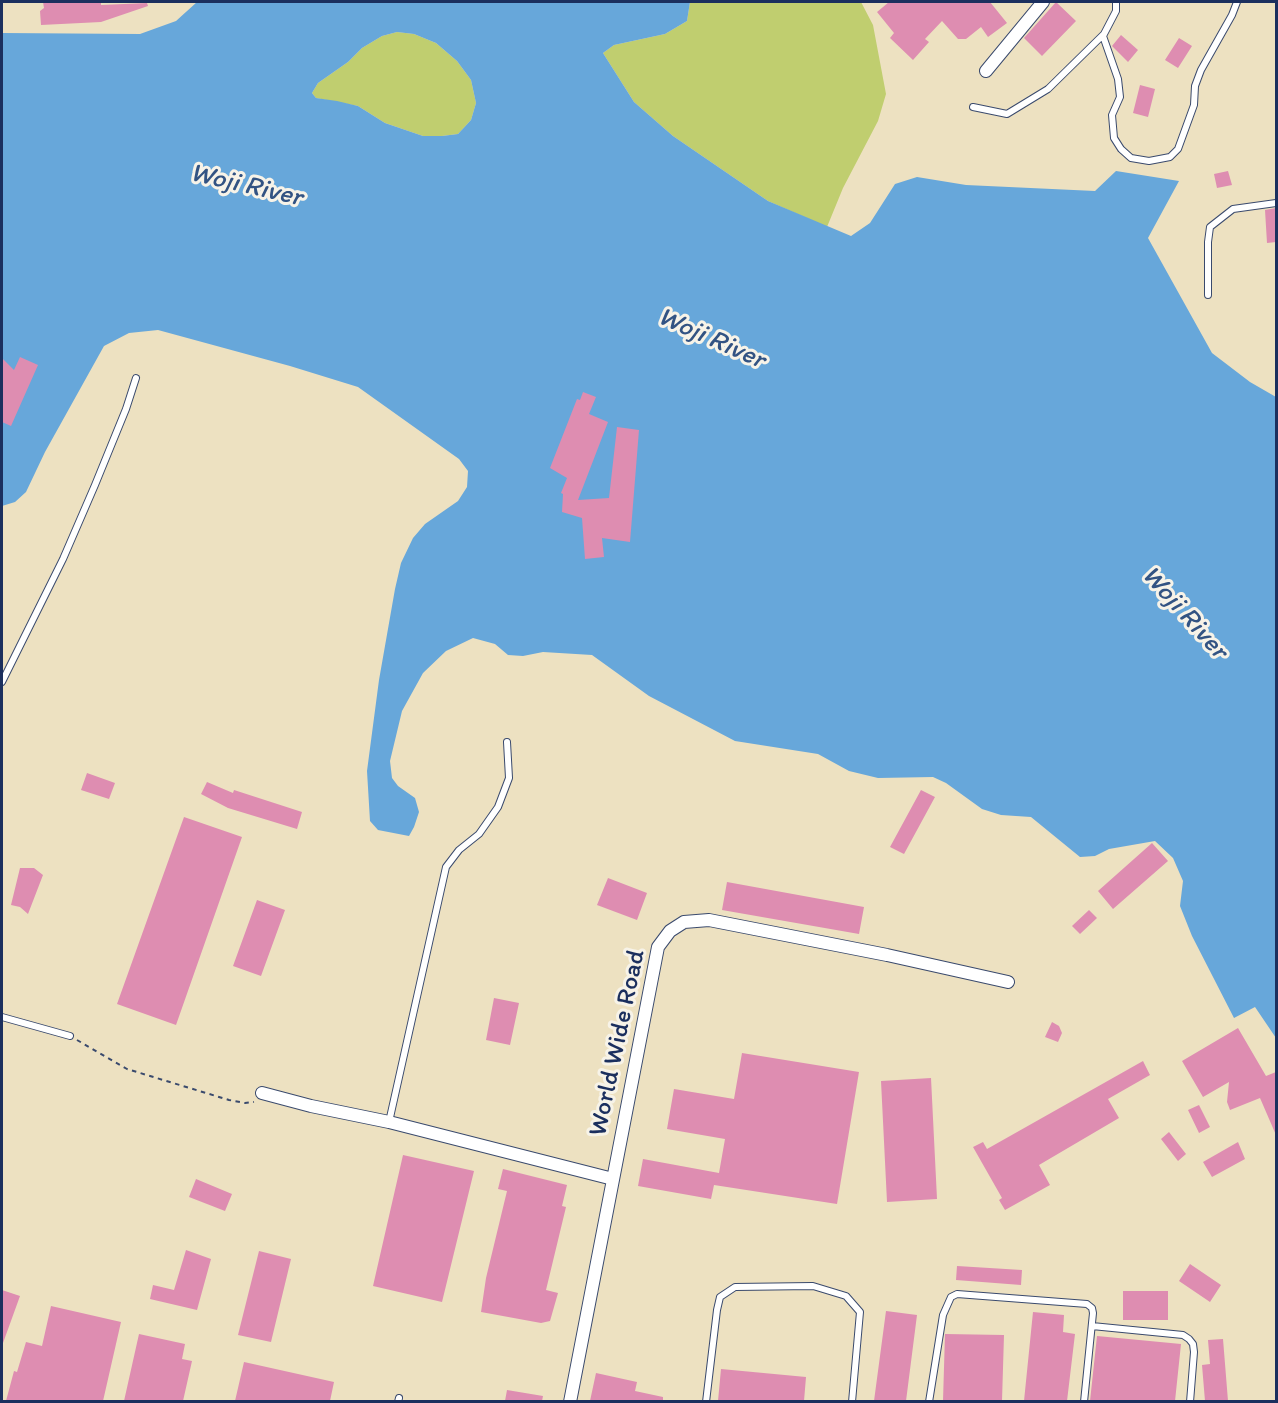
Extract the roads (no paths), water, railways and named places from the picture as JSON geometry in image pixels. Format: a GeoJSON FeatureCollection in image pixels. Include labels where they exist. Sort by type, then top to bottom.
{"type":"FeatureCollection","features":[{"type":"Feature","properties":{"kind":"street"},"geometry":{"type":"LineString","coordinates":[[986,70],[1043,2]]}},
{"type":"Feature","properties":{"kind":"street","name":"World Wide Road"},"geometry":{"type":"LineString","coordinates":[[570,1401],[658,947],[670,931],[684,922],[709,920],[1008,982]]}},
{"type":"Feature","properties":{"kind":"street"},"geometry":{"type":"LineString","coordinates":[[262,1094],[389,1122],[613,1179]]}},
{"type":"Feature","properties":{"kind":"lane"},"geometry":{"type":"LineString","coordinates":[[973,107],[1007,114],[1048,88],[1103,36],[1116,11],[1116,2]]}},
{"type":"Feature","properties":{"kind":"lane"},"geometry":{"type":"LineString","coordinates":[[1103,36],[1118,79],[1120,97],[1112,115],[1114,138],[1131,158],[1149,161],[1170,157],[1178,149],[1194,105],[1195,86],[1237,2]]}},
{"type":"Feature","properties":{"kind":"lane"},"geometry":{"type":"LineString","coordinates":[[1208,295],[1210,227],[1233,209],[1276,203]]}},
{"type":"Feature","properties":{"kind":"lane"},"geometry":{"type":"LineString","coordinates":[[2,682],[63,559],[104,463],[136,378]]}},
{"type":"Feature","properties":{"kind":"lane"},"geometry":{"type":"LineString","coordinates":[[389,1122],[446,867],[459,850],[479,834],[498,807],[509,778],[507,742]]}},
{"type":"Feature","properties":{"kind":"lane"},"geometry":{"type":"LineString","coordinates":[[2,1017],[70,1036]]}},
{"type":"Feature","properties":{"kind":"lane"},"geometry":{"type":"LineString","coordinates":[[706,1401],[720,1297],[735,1287],[813,1286],[846,1296],[860,1312],[852,1401]]}},
{"type":"Feature","properties":{"kind":"lane"},"geometry":{"type":"LineString","coordinates":[[929,1401],[943,1315],[951,1297],[957,1294],[1087,1305],[1092,1308],[1084,1401]]}},
{"type":"Feature","properties":{"kind":"lane"},"geometry":{"type":"LineString","coordinates":[[1092,1326],[1183,1335],[1189,1339],[1193,1344],[1194,1352],[1190,1401]]}},
{"type":"Feature","properties":{"kind":"water","name":"Woji River"},"geometry":{"type":"Polygon","coordinates":[[[197,2],[690,2],[687,21],[665,34],[614,45],[603,53],[634,102],[673,136],[768,201],[851,236],[870,223],[895,184],[917,177],[966,185],[1095,191],[1116,171],[1179,181],[1148,238],[1212,353],[1250,382],[1276,397],[1276,1038],[1255,1007],[1234,1018],[1192,936],[1180,906],[1183,881],[1173,858],[1155,841],[1109,849],[1095,856],[1080,857],[1031,817],[1001,815],[982,809],[946,783],[933,777],[878,778],[849,771],[818,754],[735,741],[649,696],[592,655],[543,652],[523,656],[508,655],[495,644],[473,638],[446,651],[423,673],[402,711],[390,761],[392,778],[398,786],[415,798],[419,812],[414,827],[409,836],[378,830],[370,821],[367,771],[379,680],[401,563],[413,538],[425,524],[458,501],[467,487],[468,471],[459,459],[358,387],[158,330],[129,333],[104,346],[45,452],[26,492],[15,502],[2,506],[2,33],[140,34],[176,21],[197,2]],[[397,32],[382,36],[362,48],[348,62],[318,83],[312,93],[316,98],[358,106],[385,123],[423,136],[458,134],[471,120],[476,103],[471,80],[457,61],[436,43],[414,34],[397,32]]]}}]}
